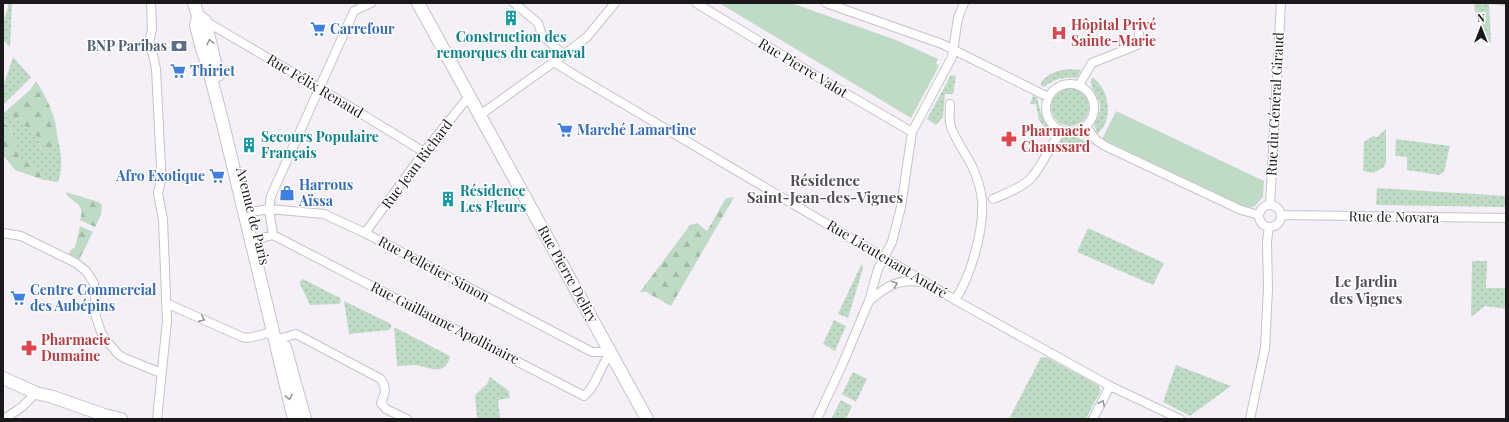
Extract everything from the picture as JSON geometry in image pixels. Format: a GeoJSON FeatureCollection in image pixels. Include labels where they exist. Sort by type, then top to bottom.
{"type":"FeatureCollection","features":[{"type":"Feature","properties":{"kind":"main road","name":"Avenue de Paris"},"geometry":{"type":"LineString","coordinates":[[194,3],[202,18],[258,239],[294,419]]}},
{"type":"Feature","properties":{"kind":"main road","name":"Rue Pierre Deliry"},"geometry":{"type":"LineString","coordinates":[[418,3],[647,419]]}},
{"type":"Feature","properties":{"kind":"main road","name":"Avenue de Paris"},"geometry":{"type":"LineString","coordinates":[[202,18],[196,25],[222,120],[267,305],[305,419]]}},
{"type":"Feature","properties":{"kind":"main road"},"geometry":{"type":"LineString","coordinates":[[3,378],[36,393],[121,419]]}},
{"type":"Feature","properties":{"kind":"street"},"geometry":{"type":"LineString","coordinates":[[151,3],[152,29],[149,43],[156,69],[161,167],[161,181],[158,193],[163,220],[167,321],[157,419]]}},
{"type":"Feature","properties":{"kind":"street"},"geometry":{"type":"LineString","coordinates":[[258,239],[273,235],[269,209],[271,196],[354,11],[371,3]]}},
{"type":"Feature","properties":{"kind":"street"},"geometry":{"type":"LineString","coordinates":[[514,3],[538,23],[542,35],[564,55]]}},
{"type":"Feature","properties":{"kind":"street","name":"Rue Pierre Valot"},"geometry":{"type":"LineString","coordinates":[[696,3],[912,132]]}},
{"type":"Feature","properties":{"kind":"street"},"geometry":{"type":"LineString","coordinates":[[826,3],[942,44],[1048,97]]}},
{"type":"Feature","properties":{"kind":"street"},"geometry":{"type":"LineString","coordinates":[[817,419],[844,363],[869,301],[883,258],[892,242],[901,207],[912,132],[950,62],[954,50],[958,18],[964,3]]}},
{"type":"Feature","properties":{"kind":"street","name":"Rue du Général Giraud"},"geometry":{"type":"LineString","coordinates":[[1270,205],[1281,3]]}},
{"type":"Feature","properties":{"kind":"street"},"geometry":{"type":"LineString","coordinates":[[480,115],[587,37],[613,4]]}},
{"type":"Feature","properties":{"kind":"street","name":"Rue Félix Renaud"},"geometry":{"type":"LineString","coordinates":[[202,18],[424,152]]}},
{"type":"Feature","properties":{"kind":"street"},"geometry":{"type":"LineString","coordinates":[[1079,85],[1092,63],[1137,46],[1140,40],[1139,34]]}},
{"type":"Feature","properties":{"kind":"street","name":"Rue Lieutenant André"},"geometry":{"type":"LineString","coordinates":[[554,62],[955,300],[1110,386],[1180,419]]}},
{"type":"Feature","properties":{"kind":"street"},"geometry":{"type":"LineString","coordinates":[[1072,84],[1079,85],[1091,96],[1094,104],[1092,116],[1086,126],[1074,132],[1062,131],[1054,126],[1049,120],[1046,112],[1048,97],[1058,86],[1072,84]]}},
{"type":"Feature","properties":{"kind":"street","name":"Rue Jean Richard"},"geometry":{"type":"LineString","coordinates":[[365,233],[424,152],[470,95]]}},
{"type":"Feature","properties":{"kind":"street"},"geometry":{"type":"LineString","coordinates":[[950,104],[950,124],[974,171],[982,202],[980,229],[974,257],[964,285],[955,300]]}},
{"type":"Feature","properties":{"kind":"street"},"geometry":{"type":"LineString","coordinates":[[1086,126],[1096,140],[1106,146],[1241,210],[1259,215]]}},
{"type":"Feature","properties":{"kind":"street"},"geometry":{"type":"LineString","coordinates":[[993,199],[1010,192],[1031,178],[1056,137],[1062,131]]}},
{"type":"Feature","properties":{"kind":"street"},"geometry":{"type":"LineString","coordinates":[[1270,205],[1279,209],[1282,215],[1276,226],[1269,227],[1260,222],[1259,215],[1264,207],[1270,205]]}},
{"type":"Feature","properties":{"kind":"street","name":"Rue Pelletier Simon"},"geometry":{"type":"LineString","coordinates":[[251,212],[269,209],[324,214],[365,233],[592,352],[611,352]]}},
{"type":"Feature","properties":{"kind":"street","name":"Rue de Novara"},"geometry":{"type":"LineString","coordinates":[[1282,215],[1506,218]]}},
{"type":"Feature","properties":{"kind":"street"},"geometry":{"type":"LineString","coordinates":[[1250,419],[1265,348],[1268,289],[1267,241],[1269,227]]}},
{"type":"Feature","properties":{"kind":"street"},"geometry":{"type":"LineString","coordinates":[[3,233],[21,236],[76,263],[86,271],[94,283],[96,317],[101,332],[106,340],[118,354],[124,358],[162,373]]}},
{"type":"Feature","properties":{"kind":"street","name":"Rue Guillaume Apollinaire"},"geometry":{"type":"LineString","coordinates":[[273,235],[584,396],[591,389],[605,359],[611,352]]}},
{"type":"Feature","properties":{"kind":"street"},"geometry":{"type":"LineString","coordinates":[[869,301],[887,287],[898,282],[909,281],[926,283]]}},
{"type":"Feature","properties":{"kind":"street"},"geometry":{"type":"LineString","coordinates":[[166,303],[242,337],[248,338],[296,334],[381,379],[385,385],[386,392],[381,403],[386,409],[407,419]]}},
{"type":"Feature","properties":{"kind":"street"},"geometry":{"type":"LineString","coordinates":[[1094,419],[1110,386]]}},
{"type":"Feature","properties":{"kind":"street"},"geometry":{"type":"LineString","coordinates":[[4,419],[22,407],[36,393]]}},
{"type":"Feature","properties":{"kind":"green space"},"geometry":{"type":"Polygon","coordinates":[[[8,3],[12,3],[10,47],[3,40],[3,23],[8,8],[8,3]]]}},
{"type":"Feature","properties":{"kind":"green space"},"geometry":{"type":"Polygon","coordinates":[[[719,3],[791,3],[896,40],[938,59],[936,63],[939,66],[911,118],[719,3]]]}},
{"type":"Feature","properties":{"kind":"green space"},"geometry":{"type":"Polygon","coordinates":[[[1474,3],[1506,3],[1506,6],[1489,4],[1491,42],[1483,43],[1480,22],[1476,17],[1474,3]]]}},
{"type":"Feature","properties":{"kind":"green space"},"geometry":{"type":"Polygon","coordinates":[[[13,57],[31,77],[3,105],[3,87],[13,57]]]}},
{"type":"Feature","properties":{"kind":"green space"},"geometry":{"type":"Polygon","coordinates":[[[1068,69],[1081,70],[1077,78],[1059,79],[1044,87],[1040,85],[1045,78],[1051,74],[1068,69]]]}},
{"type":"Feature","properties":{"kind":"green space"},"geometry":{"type":"Polygon","coordinates":[[[951,75],[956,76],[953,94],[945,94],[943,117],[936,125],[927,119],[951,75]]]}},
{"type":"Feature","properties":{"kind":"green space"},"geometry":{"type":"Polygon","coordinates":[[[1093,78],[1099,83],[1103,90],[1108,105],[1106,121],[1097,134],[1094,123],[1098,115],[1100,103],[1091,84],[1091,79],[1093,78]]]}},
{"type":"Feature","properties":{"kind":"green space"},"geometry":{"type":"Polygon","coordinates":[[[36,81],[50,106],[55,121],[57,135],[56,141],[53,151],[49,154],[41,151],[38,137],[6,111],[30,90],[36,81]]]}},
{"type":"Feature","properties":{"kind":"green space"},"geometry":{"type":"Polygon","coordinates":[[[1070,88],[1080,91],[1086,97],[1089,107],[1086,117],[1080,123],[1070,126],[1060,123],[1054,117],[1051,107],[1054,97],[1060,91],[1070,88]]]}},
{"type":"Feature","properties":{"kind":"green space"},"geometry":{"type":"Polygon","coordinates":[[[1033,96],[1037,98],[1041,113],[1049,130],[1049,134],[1045,137],[1040,133],[1045,128],[1039,120],[1036,104],[1030,104],[1033,96]]]}},
{"type":"Feature","properties":{"kind":"green space"},"geometry":{"type":"Polygon","coordinates":[[[6,111],[38,137],[41,151],[53,151],[57,136],[61,153],[61,170],[58,182],[44,180],[36,167],[21,161],[11,129],[4,120],[3,113],[6,111]]]}},
{"type":"Feature","properties":{"kind":"green space"},"geometry":{"type":"Polygon","coordinates":[[[1116,111],[1264,181],[1263,197],[1254,207],[1247,208],[1102,139],[1116,111]]]}},
{"type":"Feature","properties":{"kind":"green space"},"geometry":{"type":"Polygon","coordinates":[[[3,121],[11,129],[21,161],[36,167],[44,180],[15,170],[3,155],[3,121]]]}},
{"type":"Feature","properties":{"kind":"green space"},"geometry":{"type":"Polygon","coordinates":[[[1386,129],[1386,162],[1384,167],[1373,173],[1363,171],[1364,142],[1373,136],[1377,137],[1386,129]]]}},
{"type":"Feature","properties":{"kind":"green space"},"geometry":{"type":"Polygon","coordinates":[[[1075,136],[1089,143],[1073,148],[1056,146],[1062,137],[1075,136]]]}},
{"type":"Feature","properties":{"kind":"green space"},"geometry":{"type":"Polygon","coordinates":[[[1396,139],[1450,146],[1444,172],[1439,175],[1407,170],[1407,157],[1395,156],[1396,139]]]}},
{"type":"Feature","properties":{"kind":"green space"},"geometry":{"type":"Polygon","coordinates":[[[1377,188],[1506,196],[1506,207],[1376,205],[1377,188]]]}},
{"type":"Feature","properties":{"kind":"green space"},"geometry":{"type":"Polygon","coordinates":[[[65,192],[99,202],[102,205],[101,215],[95,227],[80,220],[80,206],[65,192]]]}},
{"type":"Feature","properties":{"kind":"green space"},"geometry":{"type":"Polygon","coordinates":[[[734,197],[671,306],[646,292],[640,292],[690,225],[697,223],[707,231],[726,198],[734,197]]]}},
{"type":"Feature","properties":{"kind":"green space"},"geometry":{"type":"Polygon","coordinates":[[[80,226],[93,232],[79,260],[69,254],[75,247],[80,226]]]}},
{"type":"Feature","properties":{"kind":"green space"},"geometry":{"type":"Polygon","coordinates":[[[1088,228],[1164,263],[1153,285],[1077,252],[1088,228]]]}},
{"type":"Feature","properties":{"kind":"green space"},"geometry":{"type":"Polygon","coordinates":[[[1472,261],[1487,261],[1486,288],[1506,288],[1506,309],[1485,306],[1471,317],[1472,261]]]}},
{"type":"Feature","properties":{"kind":"green space"},"geometry":{"type":"Polygon","coordinates":[[[862,263],[863,268],[848,318],[838,314],[862,263]]]}},
{"type":"Feature","properties":{"kind":"green space"},"geometry":{"type":"Polygon","coordinates":[[[303,279],[340,298],[341,302],[339,304],[310,305],[300,284],[300,281],[303,279]]]}},
{"type":"Feature","properties":{"kind":"green space"},"geometry":{"type":"Polygon","coordinates":[[[344,301],[391,324],[391,328],[389,330],[349,334],[344,301]]]}},
{"type":"Feature","properties":{"kind":"green space"},"geometry":{"type":"Polygon","coordinates":[[[834,320],[846,326],[835,351],[823,344],[834,320]]]}},
{"type":"Feature","properties":{"kind":"green space"},"geometry":{"type":"Polygon","coordinates":[[[394,327],[448,355],[450,357],[448,363],[440,369],[431,369],[416,365],[397,366],[394,327]]]}},
{"type":"Feature","properties":{"kind":"green space"},"geometry":{"type":"Polygon","coordinates":[[[1041,357],[1048,358],[1098,385],[1101,390],[1086,419],[1012,419],[1010,417],[1041,357]]]}},
{"type":"Feature","properties":{"kind":"green space"},"geometry":{"type":"Polygon","coordinates":[[[1176,365],[1231,386],[1190,416],[1163,402],[1176,365]]]}},
{"type":"Feature","properties":{"kind":"green space"},"geometry":{"type":"Polygon","coordinates":[[[853,372],[867,379],[856,402],[842,394],[853,372]]]}},
{"type":"Feature","properties":{"kind":"green space"},"geometry":{"type":"Polygon","coordinates":[[[490,377],[509,391],[510,398],[498,400],[500,419],[477,419],[475,395],[487,384],[490,377]]]}},
{"type":"Feature","properties":{"kind":"green space"},"geometry":{"type":"Polygon","coordinates":[[[841,400],[852,406],[846,419],[831,419],[841,400]]]}},
{"type":"Feature","properties":{"kind":"place","name":"Construction des remorques du carnaval"},"geometry":{"type":"Point","coordinates":[511,18]}},
{"type":"Feature","properties":{"kind":"place","name":"Carrefour"},"geometry":{"type":"Point","coordinates":[318,29]}},
{"type":"Feature","properties":{"kind":"place","name":"Hôpital Privé Sainte-Marie"},"geometry":{"type":"Point","coordinates":[1059,33]}},
{"type":"Feature","properties":{"kind":"place","name":"BNP Paribas"},"geometry":{"type":"Point","coordinates":[179,46]}},
{"type":"Feature","properties":{"kind":"place","name":"Thiriet"},"geometry":{"type":"Point","coordinates":[178,71]}},
{"type":"Feature","properties":{"kind":"place","name":"Marché Lamartine"},"geometry":{"type":"Point","coordinates":[565,130]}},
{"type":"Feature","properties":{"kind":"place","name":"Pharmacie Chaussard"},"geometry":{"type":"Point","coordinates":[1009,139]}},
{"type":"Feature","properties":{"kind":"place","name":"Secours Populaire Français"},"geometry":{"type":"Point","coordinates":[249,145]}},
{"type":"Feature","properties":{"kind":"place","name":"Afro Exotique"},"geometry":{"type":"Point","coordinates":[217,176]}},
{"type":"Feature","properties":{"kind":"place","name":"Harrous Aïssa"},"geometry":{"type":"Point","coordinates":[287,193]}},
{"type":"Feature","properties":{"kind":"place","name":"Résidence Les Fleurs"},"geometry":{"type":"Point","coordinates":[448,199]}},
{"type":"Feature","properties":{"kind":"place","name":"Centre Commercial des Aubépins"},"geometry":{"type":"Point","coordinates":[18,298]}},
{"type":"Feature","properties":{"kind":"place","name":"Pharmacie Dumaine"},"geometry":{"type":"Point","coordinates":[29,348]}},
{"type":"Feature","properties":{"kind":"district","name":"Résidence Saint-Jean-des-Vignes"},"geometry":{"type":"Point","coordinates":[825,190]}},
{"type":"Feature","properties":{"kind":"district","name":"Le Jardin des Vignes"},"geometry":{"type":"Point","coordinates":[1366,290]}}]}
